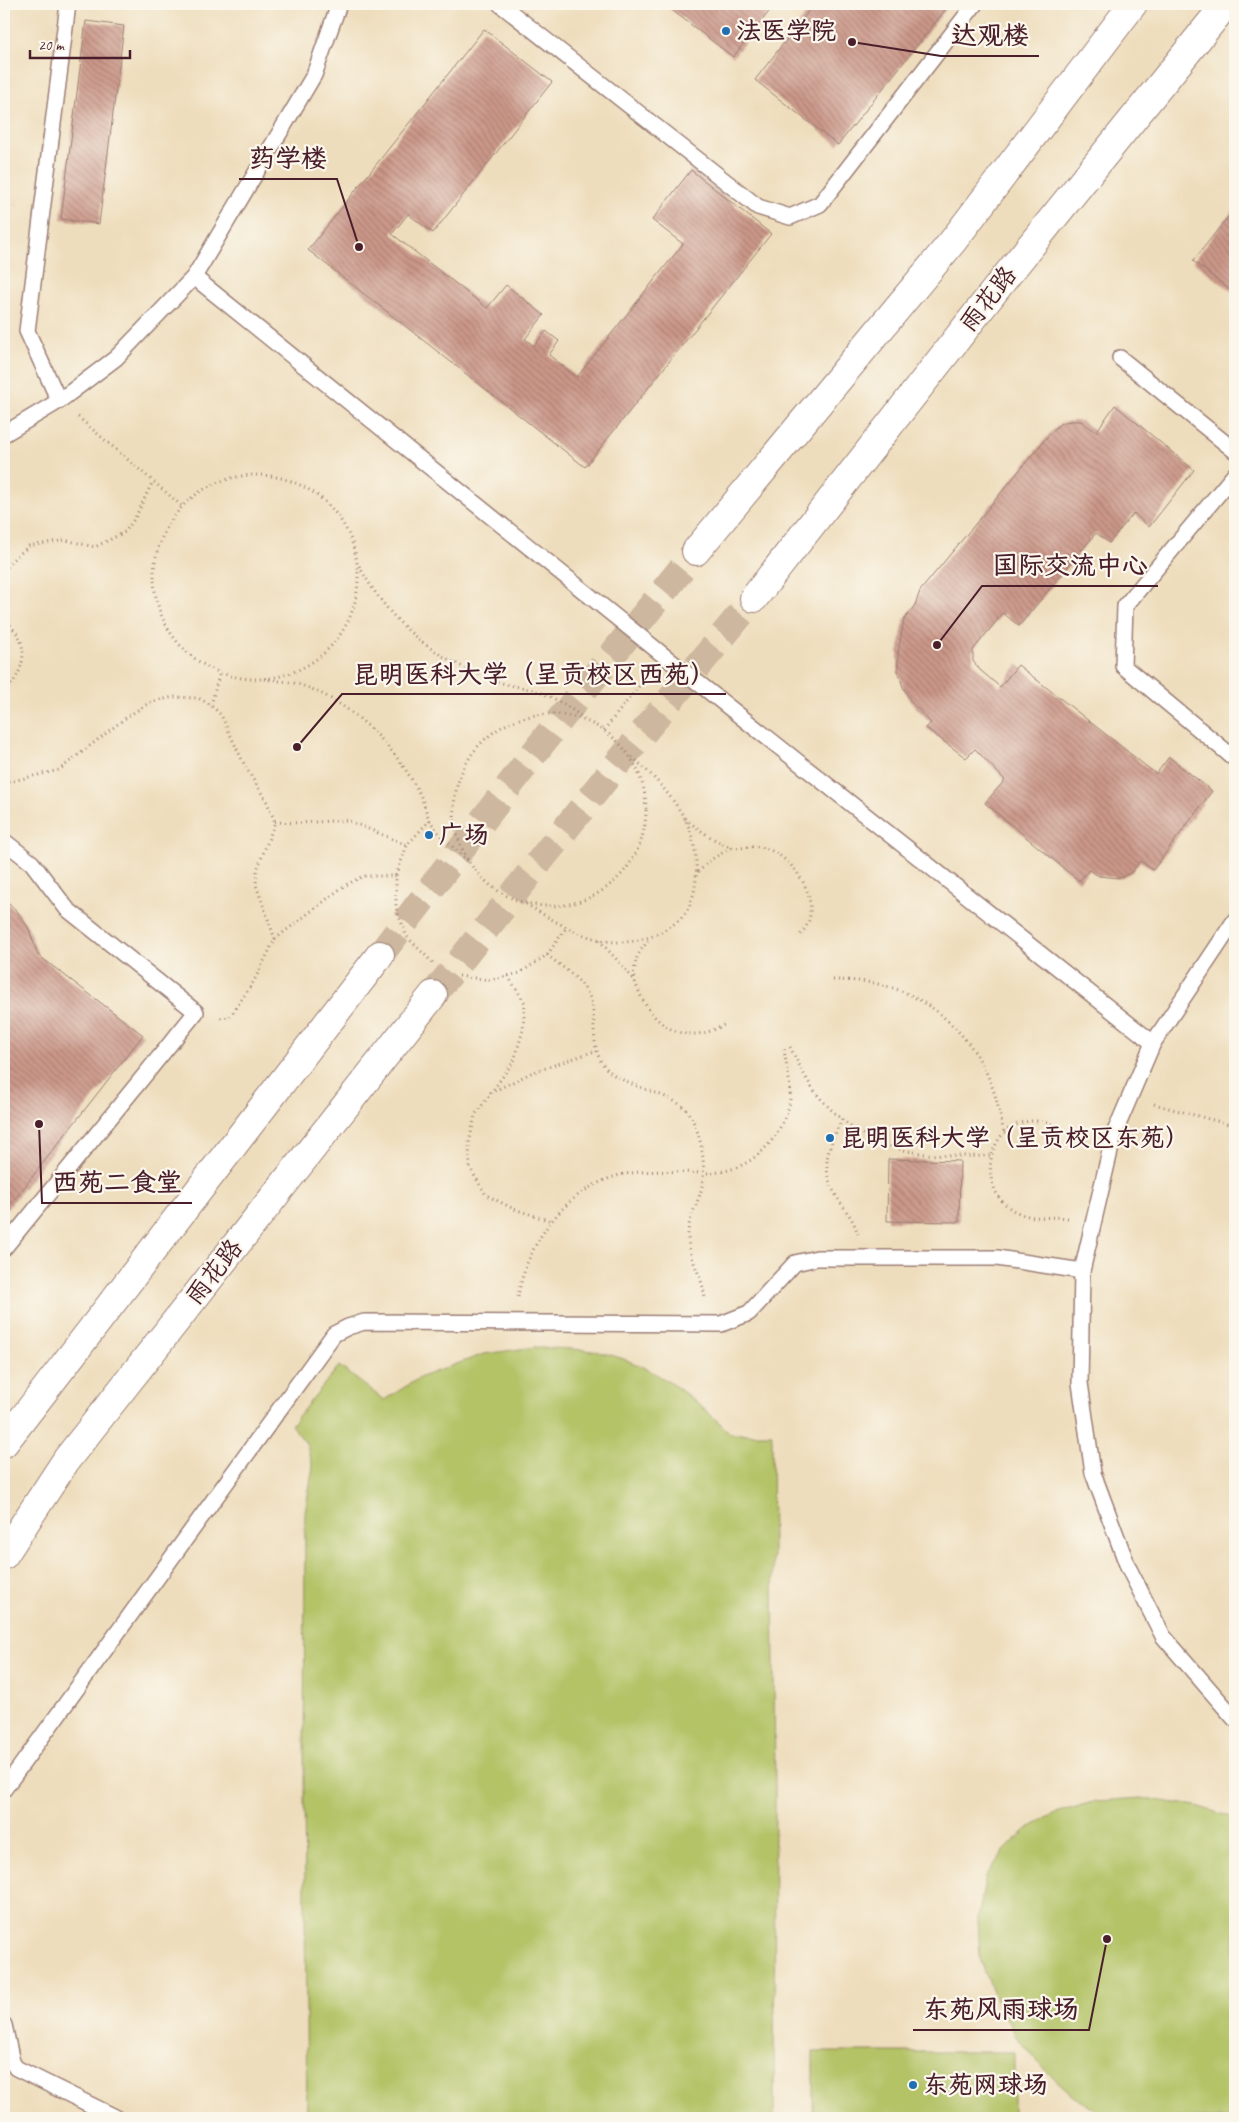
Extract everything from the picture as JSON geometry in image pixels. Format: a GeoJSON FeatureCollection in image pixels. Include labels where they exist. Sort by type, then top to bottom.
{"type":"FeatureCollection","features":[{"type":"Feature","properties":{"kind":"street"},"geometry":{"type":"LineString","coordinates":[[696,551],[953,241],[1133,4]]}},
{"type":"Feature","properties":{"kind":"street","name":"雨花路"},"geometry":{"type":"LineString","coordinates":[[754,598],[1003,280],[1226,4]]}},
{"type":"Feature","properties":{"kind":"street"},"geometry":{"type":"LineString","coordinates":[[4,1443],[380,954]]}},
{"type":"Feature","properties":{"kind":"street","name":"雨花路"},"geometry":{"type":"LineString","coordinates":[[4,1555],[67,1460],[433,995]]}},
{"type":"Feature","properties":{"kind":"lane"},"geometry":{"type":"LineString","coordinates":[[59,401],[27,331],[68,4]]}},
{"type":"Feature","properties":{"kind":"lane"},"geometry":{"type":"LineString","coordinates":[[4,434],[59,401],[116,358],[194,277],[314,75],[339,4]]}},
{"type":"Feature","properties":{"kind":"lane"},"geometry":{"type":"LineString","coordinates":[[500,4],[758,207],[790,217],[820,204],[975,4]]}},
{"type":"Feature","properties":{"kind":"lane"},"geometry":{"type":"LineString","coordinates":[[194,277],[663,654],[1152,1043]]}},
{"type":"Feature","properties":{"kind":"lane"},"geometry":{"type":"LineString","coordinates":[[1120,358],[1235,451]]}},
{"type":"Feature","properties":{"kind":"lane"},"geometry":{"type":"LineString","coordinates":[[1235,474],[1125,606],[1123,666],[1235,759]]}},
{"type":"Feature","properties":{"kind":"lane"},"geometry":{"type":"LineString","coordinates":[[4,841],[32,863],[67,909],[196,1012],[4,1248]]}},
{"type":"Feature","properties":{"kind":"lane"},"geometry":{"type":"LineString","coordinates":[[1235,920],[1152,1043],[1114,1134],[1082,1271],[1080,1383],[1093,1473],[1128,1567],[1163,1636],[1235,1719]]}},
{"type":"Feature","properties":{"kind":"lane"},"geometry":{"type":"LineString","coordinates":[[4,1789],[334,1334],[348,1327],[364,1322],[721,1324],[749,1313],[795,1263],[817,1258],[997,1258],[1082,1271]]}},
{"type":"Feature","properties":{"kind":"lane"},"geometry":{"type":"LineString","coordinates":[[4,2025],[12,2062],[16,2068],[117,2118]]}},
{"type":"Feature","properties":{"kind":"path"},"geometry":{"type":"LineString","coordinates":[[59,401],[182,506]]}},
{"type":"Feature","properties":{"kind":"path"},"geometry":{"type":"LineString","coordinates":[[251,475],[289,480],[323,499],[347,528],[358,565],[374,594],[397,620],[425,646],[454,664],[498,682],[535,691],[560,701],[604,730],[630,756],[654,776],[685,819],[693,846],[697,872],[694,894],[686,912],[671,926],[650,938],[625,942],[598,940],[566,928],[524,902],[493,888],[430,820],[418,791],[402,766],[377,735],[354,715],[327,697],[297,684],[230,676],[202,664],[179,644],[163,618],[154,590],[157,552],[165,530],[182,506],[214,484],[251,475]]}},
{"type":"Feature","properties":{"kind":"path"},"geometry":{"type":"LineString","coordinates":[[4,571],[11,561],[29,546],[65,540],[95,547],[125,532],[135,518],[153,481]]}},
{"type":"Feature","properties":{"kind":"path"},"geometry":{"type":"LineString","coordinates":[[260,679],[290,674],[317,659],[339,638],[356,604],[358,565]]}},
{"type":"Feature","properties":{"kind":"path"},"geometry":{"type":"LineString","coordinates":[[4,617],[18,636],[23,649],[23,661],[14,682],[4,691]]}},
{"type":"Feature","properties":{"kind":"path"},"geometry":{"type":"LineString","coordinates":[[604,730],[663,654]]}},
{"type":"Feature","properties":{"kind":"path"},"geometry":{"type":"LineString","coordinates":[[211,704],[220,671]]}},
{"type":"Feature","properties":{"kind":"path"},"geometry":{"type":"LineString","coordinates":[[4,783],[59,770],[128,716],[152,702],[174,697],[198,698],[211,704],[221,715],[245,766],[267,802],[275,822],[257,870],[256,885],[275,939]]}},
{"type":"Feature","properties":{"kind":"path"},"geometry":{"type":"LineString","coordinates":[[470,863],[457,836],[454,805],[460,775],[476,748],[499,728],[528,716],[558,714],[588,721]]}},
{"type":"Feature","properties":{"kind":"path"},"geometry":{"type":"LineString","coordinates":[[524,902],[557,906],[590,898],[618,879],[633,859],[638,852],[647,820],[644,786],[630,756]]}},
{"type":"Feature","properties":{"kind":"path"},"geometry":{"type":"LineString","coordinates":[[685,819],[731,847]]}},
{"type":"Feature","properties":{"kind":"path"},"geometry":{"type":"LineString","coordinates":[[275,822],[300,823],[347,820],[407,845]]}},
{"type":"Feature","properties":{"kind":"path"},"geometry":{"type":"LineString","coordinates":[[430,820],[407,845],[396,876],[396,908],[407,937],[429,961],[436,965]]}},
{"type":"Feature","properties":{"kind":"path"},"geometry":{"type":"LineString","coordinates":[[697,872],[712,859],[731,847],[752,845],[769,850],[787,861],[801,878],[808,901],[809,920],[799,937]]}},
{"type":"Feature","properties":{"kind":"path"},"geometry":{"type":"LineString","coordinates":[[196,1012],[216,1018],[230,1017],[254,981],[275,939],[344,886],[363,876],[396,876]]}},
{"type":"Feature","properties":{"kind":"path"},"geometry":{"type":"LineString","coordinates":[[450,972],[458,976],[490,980],[520,973],[547,954],[566,928]]}},
{"type":"Feature","properties":{"kind":"path"},"geometry":{"type":"LineString","coordinates":[[635,983],[634,966],[639,952],[650,938]]}},
{"type":"Feature","properties":{"kind":"path"},"geometry":{"type":"LineString","coordinates":[[598,940],[622,964],[657,1020],[676,1031],[698,1036],[713,1032],[727,1023]]}},
{"type":"Feature","properties":{"kind":"path"},"geometry":{"type":"LineString","coordinates":[[547,954],[575,977],[590,999],[596,1051],[607,1070],[630,1083],[663,1096],[687,1110],[704,1155],[700,1193],[691,1217],[688,1238],[693,1260],[703,1282],[705,1324]]}},
{"type":"Feature","properties":{"kind":"path"},"geometry":{"type":"LineString","coordinates":[[508,976],[524,1003],[524,1030],[514,1061],[475,1115],[469,1143],[470,1168],[486,1195],[514,1210],[551,1221]]}},
{"type":"Feature","properties":{"kind":"path"},"geometry":{"type":"LineString","coordinates":[[833,980],[861,981],[888,986],[933,1008],[955,1028],[976,1053],[990,1081],[1004,1133]]}},
{"type":"Feature","properties":{"kind":"path"},"geometry":{"type":"LineString","coordinates":[[790,1047],[820,1098],[842,1119],[872,1140],[900,1151],[937,1156],[991,1156]]}},
{"type":"Feature","properties":{"kind":"path"},"geometry":{"type":"LineString","coordinates":[[516,1323],[518,1296],[524,1269],[535,1244],[551,1221],[570,1202],[593,1187],[618,1176],[672,1170],[703,1173],[720,1172],[753,1161],[771,1142],[789,1108],[789,1086],[784,1049]]}},
{"type":"Feature","properties":{"kind":"path"},"geometry":{"type":"LineString","coordinates":[[490,1093],[531,1073],[596,1051]]}},
{"type":"Feature","properties":{"kind":"path"},"geometry":{"type":"LineString","coordinates":[[1130,1097],[1235,1126]]}},
{"type":"Feature","properties":{"kind":"path"},"geometry":{"type":"LineString","coordinates":[[842,1119],[832,1140],[825,1162],[833,1190],[852,1218],[858,1234],[859,1258]]}},
{"type":"Feature","properties":{"kind":"path"},"geometry":{"type":"LineString","coordinates":[[1094,1221],[1050,1216],[1034,1217],[1019,1213],[1005,1205],[995,1192],[990,1177],[991,1156],[994,1146],[1004,1133],[1017,1124],[1033,1121],[1049,1122],[1064,1128],[1076,1138],[1110,1149]]}},
{"type":"Feature","properties":{"kind":"green space"},"geometry":{"type":"Polygon","coordinates":[[[535,1347],[587,1350],[622,1358],[657,1374],[673,1385],[703,1408],[731,1434],[772,1434],[775,1794],[774,2118],[307,2118],[304,1793],[305,1512],[313,1467],[306,1443],[291,1425],[339,1366],[384,1400],[421,1377],[484,1354],[535,1347]]]}},
{"type":"Feature","properties":{"kind":"green space"},"geometry":{"type":"Polygon","coordinates":[[[1141,1798],[1196,1806],[1235,1818],[1235,2118],[1108,2118],[1075,2097],[1043,2068],[1016,2036],[996,2000],[980,1959],[978,1919],[986,1876],[1005,1850],[1027,1829],[1053,1814],[1096,1801],[1141,1798]]]}},
{"type":"Feature","properties":{"kind":"green space","name":"东苑网球场"},"geometry":{"type":"Polygon","coordinates":[[[813,2052],[1014,2052],[1014,2118],[813,2118],[813,2052]]]}},
{"type":"Feature","properties":{"kind":"building","name":"法医学院"},"geometry":{"type":"Polygon","coordinates":[[[664,4],[775,4],[733,57],[664,4]]]}},
{"type":"Feature","properties":{"kind":"building"},"geometry":{"type":"Polygon","coordinates":[[[814,4],[950,4],[838,145],[755,80],[814,4]]]}},
{"type":"Feature","properties":{"kind":"building"},"geometry":{"type":"Polygon","coordinates":[[[86,21],[124,26],[99,224],[61,219],[86,21]]]}},
{"type":"Feature","properties":{"kind":"building"},"geometry":{"type":"Polygon","coordinates":[[[484,29],[552,82],[433,233],[408,214],[392,234],[487,308],[506,285],[544,315],[525,339],[534,346],[546,331],[559,341],[549,355],[577,377],[683,244],[652,220],[691,170],[771,234],[585,467],[308,250],[484,29]]]}},
{"type":"Feature","properties":{"kind":"building"},"geometry":{"type":"Polygon","coordinates":[[[1235,208],[1235,294],[1193,261],[1235,208]]]}},
{"type":"Feature","properties":{"kind":"building"},"geometry":{"type":"Polygon","coordinates":[[[1115,405],[1194,470],[1149,527],[1134,513],[1109,543],[1096,533],[1019,626],[1003,613],[973,650],[973,661],[980,670],[1000,687],[1018,665],[1156,774],[1169,757],[1212,791],[1153,870],[1140,861],[1132,872],[1120,878],[1099,876],[1089,870],[1079,881],[985,803],[1005,780],[975,749],[966,758],[926,728],[931,723],[911,702],[903,687],[898,671],[898,653],[904,620],[915,605],[920,591],[1051,432],[1061,423],[1081,421],[1096,432],[1115,405]]]}},
{"type":"Feature","properties":{"kind":"building"},"geometry":{"type":"Polygon","coordinates":[[[4,900],[16,910],[28,927],[38,955],[143,1035],[4,1213],[4,900]]]}},
{"type":"Feature","properties":{"kind":"building"},"geometry":{"type":"Polygon","coordinates":[[[888,1159],[960,1161],[959,1222],[887,1221],[888,1159]]]}},
{"type":"Feature","properties":{"kind":"tunnel"},"geometry":{"type":"LineString","coordinates":[[380,955],[558,722],[696,551]]}},
{"type":"Feature","properties":{"kind":"tunnel"},"geometry":{"type":"LineString","coordinates":[[433,995],[614,768],[754,598]]}},
{"type":"Feature","properties":{"kind":"place","name":"法医学院"},"geometry":{"type":"Point","coordinates":[726,31]}},
{"type":"Feature","properties":{"kind":"place","name":"达观楼"},"geometry":{"type":"Point","coordinates":[852,42]}},
{"type":"Feature","properties":{"kind":"place","name":"药学楼"},"geometry":{"type":"Point","coordinates":[359,247]}},
{"type":"Feature","properties":{"kind":"place","name":"国际交流中心"},"geometry":{"type":"Point","coordinates":[937,645]}},
{"type":"Feature","properties":{"kind":"place","name":"昆明医科大学（呈贡校区西苑）"},"geometry":{"type":"Point","coordinates":[297,747]}},
{"type":"Feature","properties":{"kind":"place","name":"广场"},"geometry":{"type":"Point","coordinates":[429,835]}},
{"type":"Feature","properties":{"kind":"place","name":"西苑二食堂"},"geometry":{"type":"Point","coordinates":[39,1124]}},
{"type":"Feature","properties":{"kind":"place","name":"昆明医科大学（呈贡校区东苑）"},"geometry":{"type":"Point","coordinates":[830,1138]}},
{"type":"Feature","properties":{"kind":"place","name":"东苑风雨球场"},"geometry":{"type":"Point","coordinates":[1107,1939]}},
{"type":"Feature","properties":{"kind":"place","name":"东苑网球场"},"geometry":{"type":"Point","coordinates":[913,2085]}}]}
